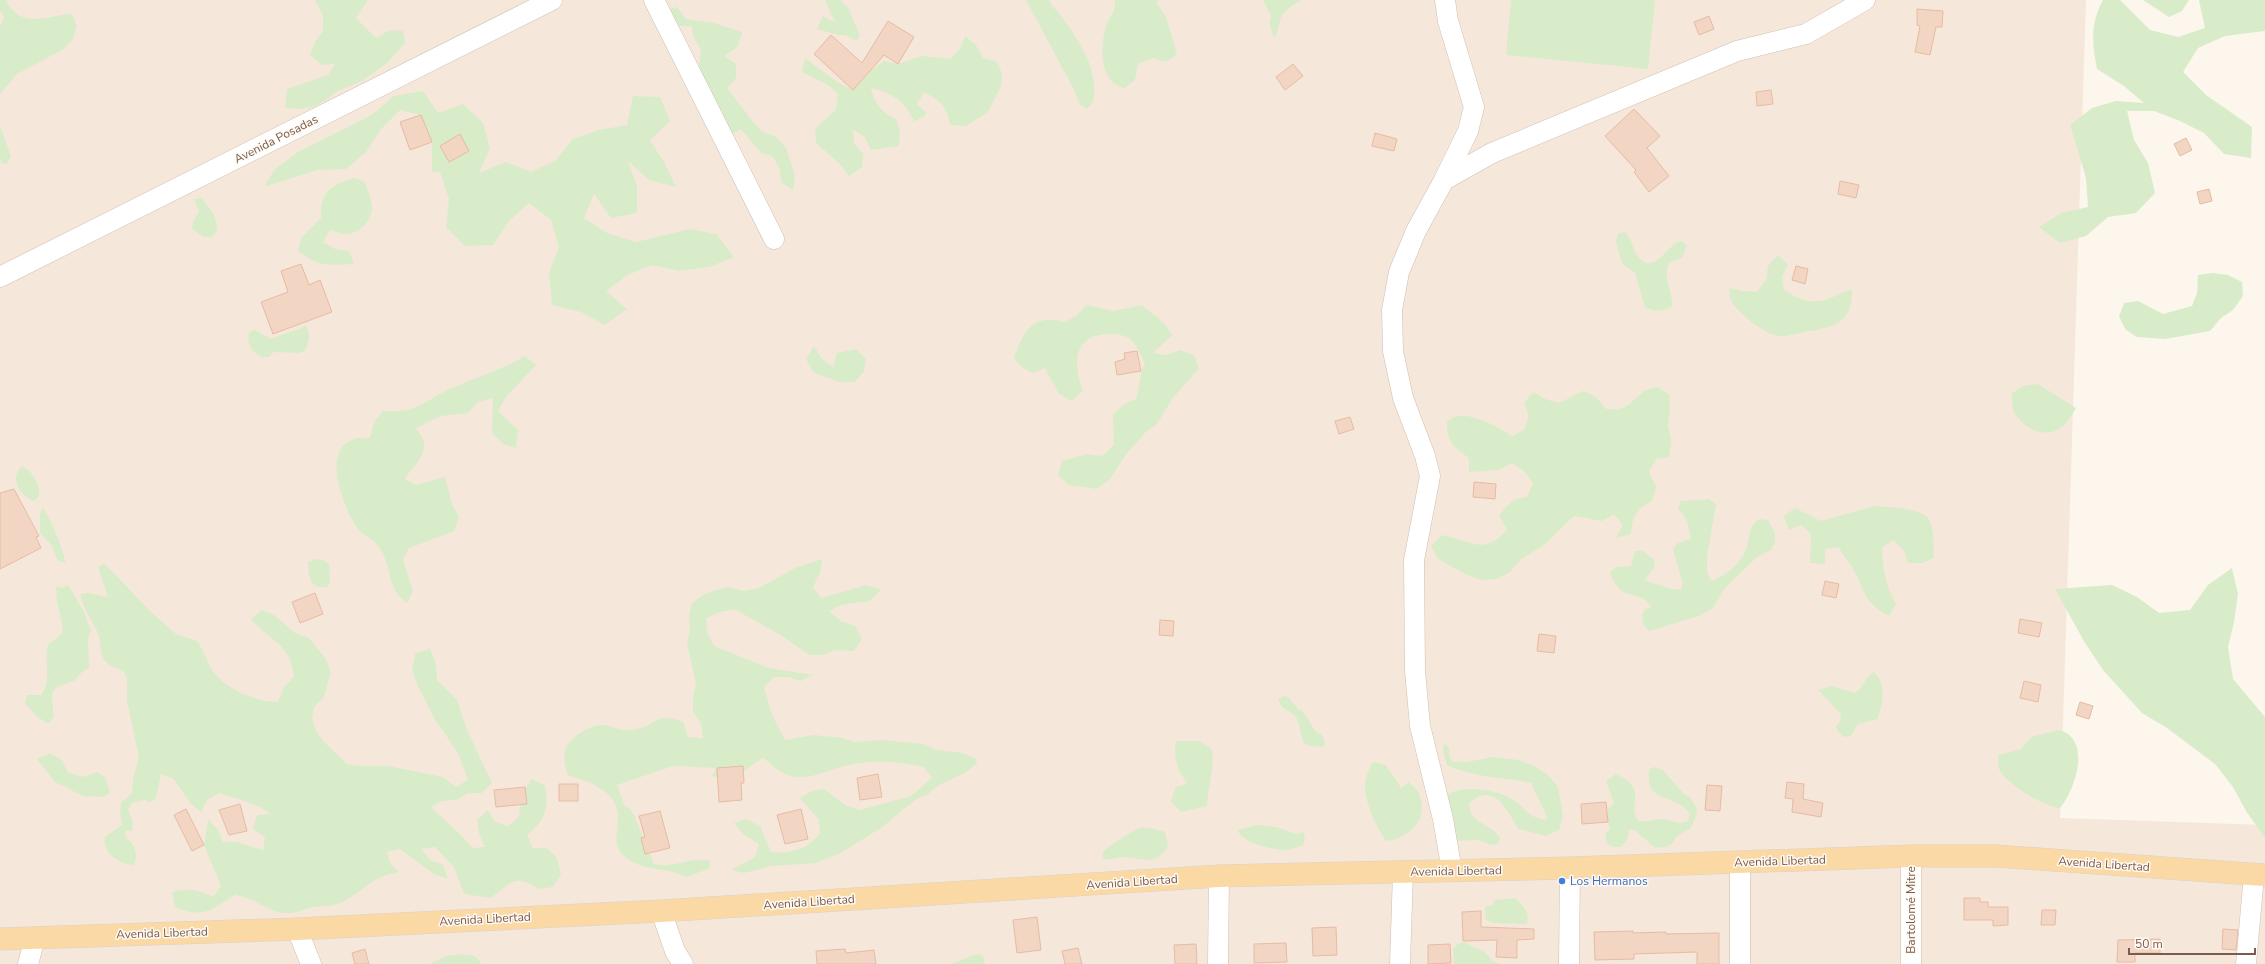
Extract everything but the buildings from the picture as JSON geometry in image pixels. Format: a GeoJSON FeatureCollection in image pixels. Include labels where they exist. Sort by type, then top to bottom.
{"type":"FeatureCollection","features":[{"type":"Feature","properties":{"kind":"main road","name":"Avenida Libertad"},"geometry":{"type":"LineString","coordinates":[[0,939],[298,929],[661,911],[1219,876],[1570,868],[1911,856],[1996,856],[2259,875]]}},
{"type":"Feature","properties":{"kind":"street","name":"Avenida Posadas"},"geometry":{"type":"LineString","coordinates":[[0,277],[552,0]]}},
{"type":"Feature","properties":{"kind":"street"},"geometry":{"type":"LineString","coordinates":[[654,0],[774,239]]}},
{"type":"Feature","properties":{"kind":"street"},"geometry":{"type":"LineString","coordinates":[[1445,0],[1448,21],[1474,107],[1468,131],[1444,180],[1416,230],[1399,272],[1392,310],[1393,351],[1403,398],[1426,456],[1430,476],[1414,560],[1414,670],[1420,726],[1443,819],[1452,871]]}},
{"type":"Feature","properties":{"kind":"street"},"geometry":{"type":"LineString","coordinates":[[1444,180],[1492,153],[1737,50],[1806,34],[1865,0]]}},
{"type":"Feature","properties":{"kind":"street","name":"Bartolomé Mitre"},"geometry":{"type":"LineString","coordinates":[[1911,856],[1911,964]]}},
{"type":"Feature","properties":{"kind":"street"},"geometry":{"type":"LineString","coordinates":[[1740,863],[1740,964]]}},
{"type":"Feature","properties":{"kind":"street"},"geometry":{"type":"LineString","coordinates":[[1569,964],[1570,868]]}},
{"type":"Feature","properties":{"kind":"street"},"geometry":{"type":"LineString","coordinates":[[1400,964],[1403,872]]}},
{"type":"Feature","properties":{"kind":"street"},"geometry":{"type":"LineString","coordinates":[[2246,964],[2259,875]]}},
{"type":"Feature","properties":{"kind":"street"},"geometry":{"type":"LineString","coordinates":[[1218,964],[1219,876]]}},
{"type":"Feature","properties":{"kind":"street"},"geometry":{"type":"LineString","coordinates":[[661,911],[675,951],[683,964]]}},
{"type":"Feature","properties":{"kind":"street"},"geometry":{"type":"LineString","coordinates":[[298,929],[311,964]]}},
{"type":"Feature","properties":{"kind":"street"},"geometry":{"type":"LineString","coordinates":[[28,964],[35,938]]}},
{"type":"Feature","properties":{"kind":"shaded area"},"geometry":{"type":"Polygon","coordinates":[[[0,0],[2086,0],[2060,818],[2265,825],[2265,964],[0,964],[0,0]]]}},
{"type":"Feature","properties":{"kind":"green space"},"geometry":{"type":"Polygon","coordinates":[[[0,0],[6,0],[12,10],[27,18],[36,19],[72,14],[77,26],[73,39],[64,49],[17,74],[0,94],[0,26],[4,17],[0,10],[0,0]]]}},
{"type":"Feature","properties":{"kind":"green space"},"geometry":{"type":"Polygon","coordinates":[[[315,0],[368,0],[356,18],[376,38],[388,31],[403,30],[405,43],[387,63],[362,81],[337,91],[326,100],[313,107],[299,109],[285,108],[287,89],[328,75],[335,64],[322,65],[310,55],[315,42],[323,31],[323,16],[315,0]]]}},
{"type":"Feature","properties":{"kind":"green space"},"geometry":{"type":"Polygon","coordinates":[[[825,0],[841,0],[848,8],[860,35],[857,41],[845,35],[838,35],[817,29],[823,16],[835,22],[825,0]]]}},
{"type":"Feature","properties":{"kind":"green space"},"geometry":{"type":"Polygon","coordinates":[[[1026,0],[1049,0],[1069,27],[1084,51],[1091,68],[1094,86],[1094,99],[1087,109],[1081,106],[1071,84],[1026,0]]]}},
{"type":"Feature","properties":{"kind":"green space"},"geometry":{"type":"Polygon","coordinates":[[[1115,0],[1158,0],[1157,4],[1166,17],[1177,54],[1166,62],[1153,58],[1138,64],[1135,80],[1124,89],[1112,81],[1107,74],[1104,67],[1102,52],[1103,37],[1107,23],[1114,10],[1115,0]]]}},
{"type":"Feature","properties":{"kind":"green space"},"geometry":{"type":"Polygon","coordinates":[[[1263,0],[1302,0],[1291,6],[1284,13],[1274,38],[1269,23],[1271,16],[1263,0]]]}},
{"type":"Feature","properties":{"kind":"green space"},"geometry":{"type":"Polygon","coordinates":[[[1511,0],[1655,0],[1648,69],[1506,55],[1511,0]]]}},
{"type":"Feature","properties":{"kind":"green space"},"geometry":{"type":"Polygon","coordinates":[[[2103,0],[2120,0],[2150,30],[2178,37],[2205,28],[2199,0],[2265,0],[2265,31],[2225,36],[2198,48],[2183,72],[2206,95],[2252,127],[2251,158],[2224,154],[2204,133],[2180,121],[2154,111],[2127,111],[2134,140],[2148,163],[2155,193],[2136,213],[2108,217],[2086,236],[2060,243],[2039,227],[2061,213],[2088,207],[2086,178],[2070,125],[2092,108],[2116,101],[2144,103],[2124,86],[2097,69],[2093,34],[2096,17],[2103,0]]]}},
{"type":"Feature","properties":{"kind":"green space"},"geometry":{"type":"Polygon","coordinates":[[[2143,0],[2189,0],[2182,11],[2169,17],[2143,0]]]}},
{"type":"Feature","properties":{"kind":"green space"},"geometry":{"type":"Polygon","coordinates":[[[677,7],[686,19],[714,23],[742,32],[738,46],[725,56],[736,64],[736,78],[727,88],[754,123],[763,132],[776,137],[786,148],[795,175],[793,190],[781,182],[780,169],[773,157],[760,152],[741,129],[729,136],[722,124],[723,111],[709,103],[699,65],[701,50],[694,38],[691,26],[677,26],[664,10],[677,7]]]}},
{"type":"Feature","properties":{"kind":"green space"},"geometry":{"type":"Polygon","coordinates":[[[965,36],[976,45],[983,58],[996,61],[1002,73],[1001,86],[988,112],[966,126],[950,125],[947,113],[939,101],[924,92],[917,104],[927,114],[914,122],[903,104],[892,95],[871,88],[874,99],[879,107],[896,119],[900,131],[899,146],[871,150],[865,137],[853,130],[854,143],[863,154],[862,167],[849,176],[839,163],[816,143],[815,129],[836,109],[838,94],[828,85],[802,72],[805,58],[837,82],[849,88],[861,82],[870,71],[884,61],[898,64],[922,56],[950,59],[959,50],[965,36]]]}},
{"type":"Feature","properties":{"kind":"green space"},"geometry":{"type":"Polygon","coordinates":[[[423,91],[438,113],[463,104],[483,123],[490,148],[479,173],[506,162],[531,172],[555,161],[573,139],[599,130],[627,125],[633,96],[660,97],[670,121],[650,140],[664,162],[676,187],[649,180],[628,161],[637,186],[637,213],[611,218],[594,194],[584,218],[607,233],[636,242],[690,229],[716,234],[734,257],[709,267],[680,271],[652,265],[628,275],[606,291],[627,309],[605,325],[581,312],[552,305],[549,273],[559,247],[551,220],[529,203],[509,221],[493,245],[465,246],[446,227],[449,199],[440,172],[403,173],[432,172],[432,142],[421,115],[400,110],[382,128],[366,152],[346,169],[317,170],[264,187],[274,170],[298,152],[373,114],[394,96],[423,91]]]}},
{"type":"Feature","properties":{"kind":"green space"},"geometry":{"type":"Polygon","coordinates":[[[0,126],[11,156],[7,164],[3,164],[0,160],[0,126]]]}},
{"type":"Feature","properties":{"kind":"green space"},"geometry":{"type":"Polygon","coordinates":[[[354,178],[364,181],[367,187],[372,205],[369,218],[363,226],[355,232],[343,234],[330,230],[323,242],[335,249],[349,251],[354,264],[331,265],[319,263],[298,251],[301,238],[321,218],[322,201],[328,191],[339,184],[354,178]]]}},
{"type":"Feature","properties":{"kind":"green space"},"geometry":{"type":"Polygon","coordinates":[[[202,198],[213,213],[216,221],[217,232],[211,237],[204,237],[192,229],[193,222],[199,211],[194,199],[202,198]]]}},
{"type":"Feature","properties":{"kind":"green space"},"geometry":{"type":"Polygon","coordinates":[[[1625,232],[1630,238],[1637,256],[1646,263],[1656,261],[1681,241],[1687,245],[1682,258],[1669,263],[1667,268],[1667,279],[1672,300],[1672,306],[1669,308],[1659,311],[1645,307],[1635,273],[1623,264],[1616,242],[1618,234],[1625,232]]]}},
{"type":"Feature","properties":{"kind":"green space"},"geometry":{"type":"Polygon","coordinates":[[[1778,255],[1788,265],[1782,276],[1784,290],[1794,296],[1803,300],[1818,301],[1825,300],[1852,289],[1849,309],[1845,316],[1840,321],[1825,328],[1778,336],[1760,328],[1740,312],[1731,301],[1729,288],[1757,292],[1766,280],[1768,266],[1778,255]]]}},
{"type":"Feature","properties":{"kind":"green space"},"geometry":{"type":"Polygon","coordinates":[[[2213,273],[2228,275],[2242,282],[2243,296],[2233,310],[2221,318],[2210,331],[2165,339],[2137,337],[2126,330],[2119,317],[2124,303],[2138,301],[2163,314],[2192,306],[2197,293],[2198,275],[2213,273]]]}},
{"type":"Feature","properties":{"kind":"green space"},"geometry":{"type":"Polygon","coordinates":[[[1086,305],[1114,311],[1142,305],[1164,323],[1172,335],[1153,353],[1166,355],[1180,350],[1194,355],[1199,368],[1173,398],[1157,424],[1146,432],[1127,453],[1110,479],[1097,489],[1069,485],[1058,475],[1062,461],[1088,454],[1102,456],[1114,445],[1113,415],[1124,404],[1136,399],[1145,363],[1136,347],[1130,339],[1118,335],[1106,334],[1095,336],[1086,341],[1081,347],[1077,363],[1083,391],[1072,401],[1059,394],[1045,368],[1033,373],[1023,368],[1014,358],[1021,340],[1031,326],[1037,322],[1045,320],[1064,322],[1076,316],[1086,305]]]}},
{"type":"Feature","properties":{"kind":"green space"},"geometry":{"type":"Polygon","coordinates":[[[306,326],[309,332],[309,342],[304,351],[298,353],[274,352],[269,357],[262,357],[253,350],[249,344],[249,332],[255,330],[271,339],[306,326]]]}},
{"type":"Feature","properties":{"kind":"green space"},"geometry":{"type":"Polygon","coordinates":[[[814,346],[822,359],[833,367],[837,353],[856,349],[866,359],[864,372],[854,382],[839,382],[813,372],[806,359],[814,346]]]}},
{"type":"Feature","properties":{"kind":"green space"},"geometry":{"type":"Polygon","coordinates":[[[525,356],[536,365],[506,397],[498,411],[518,430],[516,448],[503,444],[492,433],[493,398],[478,402],[468,413],[441,416],[416,428],[422,436],[424,442],[423,452],[405,479],[417,485],[445,477],[452,504],[459,517],[454,531],[409,548],[403,560],[413,591],[407,603],[400,597],[393,585],[379,547],[358,529],[345,505],[337,476],[337,459],[343,445],[356,438],[370,438],[374,422],[383,411],[396,411],[415,408],[446,391],[500,369],[525,356]]]}},
{"type":"Feature","properties":{"kind":"green space"},"geometry":{"type":"Polygon","coordinates":[[[2038,384],[2076,408],[2061,428],[2047,433],[2033,430],[2027,426],[2016,415],[2013,409],[2012,393],[2024,386],[2038,384]]]}},
{"type":"Feature","properties":{"kind":"green space"},"geometry":{"type":"Polygon","coordinates":[[[1658,387],[1669,394],[1670,410],[1668,424],[1671,442],[1669,457],[1656,459],[1649,472],[1656,487],[1652,501],[1640,508],[1633,520],[1631,534],[1616,538],[1623,525],[1614,514],[1602,521],[1574,516],[1544,545],[1520,560],[1510,572],[1497,579],[1481,580],[1467,575],[1438,559],[1431,546],[1442,535],[1469,543],[1484,545],[1499,538],[1507,529],[1499,516],[1511,503],[1518,499],[1527,497],[1533,483],[1524,471],[1512,463],[1498,470],[1469,472],[1469,458],[1458,450],[1449,439],[1447,421],[1458,416],[1472,417],[1501,429],[1512,436],[1524,430],[1529,416],[1524,403],[1533,392],[1545,399],[1559,403],[1583,391],[1596,397],[1606,409],[1619,409],[1627,406],[1645,391],[1658,387]]]}},
{"type":"Feature","properties":{"kind":"green space"},"geometry":{"type":"Polygon","coordinates":[[[22,466],[29,471],[37,482],[39,496],[34,501],[24,495],[16,481],[18,471],[22,466]]]}},
{"type":"Feature","properties":{"kind":"green space"},"geometry":{"type":"Polygon","coordinates":[[[1709,499],[1716,504],[1707,557],[1707,573],[1712,581],[1727,573],[1739,562],[1747,547],[1751,530],[1760,519],[1768,520],[1775,533],[1775,543],[1771,550],[1757,557],[1725,588],[1713,608],[1699,616],[1649,631],[1643,624],[1642,615],[1645,609],[1651,608],[1642,598],[1625,593],[1620,589],[1610,572],[1617,567],[1631,566],[1635,551],[1643,551],[1655,560],[1654,568],[1645,580],[1667,588],[1681,590],[1683,584],[1673,549],[1678,543],[1691,539],[1687,521],[1678,508],[1681,501],[1709,499]]]}},
{"type":"Feature","properties":{"kind":"green space"},"geometry":{"type":"Polygon","coordinates":[[[1874,506],[1918,512],[1928,518],[1933,532],[1934,558],[1922,563],[1908,563],[1903,549],[1893,540],[1882,548],[1885,577],[1889,591],[1896,604],[1889,616],[1870,602],[1854,571],[1839,547],[1825,549],[1825,564],[1810,563],[1811,534],[1801,525],[1789,530],[1784,516],[1795,508],[1821,521],[1874,506]]]}},
{"type":"Feature","properties":{"kind":"green space"},"geometry":{"type":"Polygon","coordinates":[[[43,508],[57,535],[65,563],[58,561],[52,546],[40,533],[40,514],[43,508]]]}},
{"type":"Feature","properties":{"kind":"green space"},"geometry":{"type":"Polygon","coordinates":[[[315,559],[323,560],[329,564],[330,581],[327,587],[317,586],[311,581],[308,562],[315,559]]]}},
{"type":"Feature","properties":{"kind":"green space"},"geometry":{"type":"Polygon","coordinates":[[[822,559],[820,573],[813,587],[821,598],[866,585],[881,590],[869,601],[841,605],[829,611],[841,621],[855,626],[862,639],[854,651],[836,650],[822,655],[809,655],[784,637],[734,609],[720,612],[706,618],[707,633],[714,646],[769,668],[813,675],[801,681],[788,677],[774,677],[764,687],[772,715],[785,740],[814,735],[842,738],[855,742],[882,740],[924,744],[936,750],[963,753],[976,759],[977,763],[965,773],[939,785],[928,794],[915,800],[881,828],[842,852],[816,863],[772,866],[744,873],[731,870],[755,857],[759,844],[744,835],[734,823],[746,819],[760,826],[771,852],[792,851],[804,847],[820,833],[819,820],[800,798],[812,791],[824,789],[847,806],[860,810],[911,796],[932,778],[924,767],[889,762],[854,764],[820,774],[802,777],[794,777],[782,773],[763,758],[734,777],[728,778],[712,776],[716,768],[673,766],[617,785],[624,805],[630,809],[634,815],[654,864],[668,865],[703,860],[710,861],[710,868],[687,877],[671,871],[645,867],[629,860],[622,854],[617,845],[618,816],[613,800],[607,793],[593,784],[568,775],[564,760],[564,754],[567,746],[579,734],[591,727],[605,725],[624,730],[632,730],[646,726],[661,718],[674,719],[683,722],[688,737],[703,738],[701,723],[693,712],[693,698],[696,683],[687,644],[690,630],[689,616],[692,603],[703,595],[715,590],[730,587],[744,591],[759,588],[795,568],[822,559]]]}},
{"type":"Feature","properties":{"kind":"green space"},"geometry":{"type":"Polygon","coordinates":[[[105,564],[149,610],[176,634],[197,641],[218,678],[233,689],[251,697],[260,700],[278,702],[284,687],[294,677],[292,665],[284,650],[251,619],[262,610],[274,615],[295,633],[309,638],[326,659],[331,672],[324,697],[314,707],[312,720],[317,733],[347,764],[360,766],[388,766],[443,777],[456,787],[468,780],[458,753],[434,718],[417,684],[412,670],[415,654],[430,649],[436,664],[437,680],[457,700],[467,730],[492,783],[482,793],[468,793],[456,800],[442,801],[431,807],[462,836],[472,848],[485,847],[479,833],[477,820],[488,810],[495,822],[508,826],[519,817],[522,797],[532,779],[545,785],[547,801],[545,813],[538,824],[527,835],[533,848],[547,848],[557,858],[561,875],[553,887],[538,889],[524,881],[518,881],[508,885],[491,898],[464,894],[454,867],[435,847],[421,849],[430,860],[443,865],[448,879],[434,874],[400,849],[387,852],[391,865],[399,872],[381,877],[348,899],[333,905],[313,907],[297,912],[286,913],[274,911],[249,899],[235,895],[213,909],[207,911],[185,911],[175,907],[172,892],[193,890],[203,892],[213,897],[221,886],[204,845],[208,819],[218,830],[223,842],[236,842],[263,850],[265,837],[253,829],[257,815],[270,814],[251,803],[219,793],[207,800],[201,812],[190,803],[174,779],[161,774],[156,798],[150,803],[145,800],[132,803],[128,809],[133,823],[132,831],[125,831],[126,838],[134,847],[136,853],[134,865],[117,860],[109,853],[106,848],[105,837],[122,825],[120,811],[121,803],[132,793],[133,779],[139,758],[127,701],[127,679],[124,672],[109,665],[105,661],[95,626],[85,609],[80,594],[87,593],[108,597],[98,567],[105,564]]]}},
{"type":"Feature","properties":{"kind":"green space"},"geometry":{"type":"Polygon","coordinates":[[[2232,568],[2238,594],[2234,622],[2228,647],[2233,679],[2265,717],[2265,838],[2246,811],[2233,787],[2215,764],[2167,728],[2142,713],[2103,670],[2085,643],[2055,589],[2112,585],[2137,597],[2159,613],[2190,610],[2208,585],[2232,568]]]}},
{"type":"Feature","properties":{"kind":"green space"},"geometry":{"type":"Polygon","coordinates":[[[68,585],[83,610],[91,631],[88,638],[89,668],[83,671],[74,681],[59,686],[55,689],[52,696],[54,717],[48,724],[35,715],[25,703],[27,695],[41,695],[45,689],[48,644],[59,637],[63,630],[57,601],[56,586],[62,588],[68,585]]]}},
{"type":"Feature","properties":{"kind":"green space"},"geometry":{"type":"Polygon","coordinates":[[[1874,672],[1881,682],[1883,694],[1877,719],[1858,724],[1851,736],[1844,737],[1838,732],[1836,726],[1840,721],[1841,714],[1818,690],[1832,686],[1855,693],[1874,672]]]}},
{"type":"Feature","properties":{"kind":"green space"},"geometry":{"type":"Polygon","coordinates":[[[1284,696],[1288,697],[1299,710],[1302,710],[1315,731],[1322,735],[1325,743],[1324,747],[1309,746],[1303,742],[1297,718],[1279,703],[1278,699],[1284,696]]]}},
{"type":"Feature","properties":{"kind":"green space"},"geometry":{"type":"Polygon","coordinates":[[[2059,730],[2069,735],[2075,743],[2078,753],[2078,765],[2075,777],[2071,789],[2060,808],[2046,804],[2027,794],[2010,782],[1998,767],[1998,755],[2021,749],[2031,737],[2059,730]]]}},
{"type":"Feature","properties":{"kind":"green space"},"geometry":{"type":"Polygon","coordinates":[[[1176,741],[1199,741],[1212,749],[1213,763],[1207,806],[1181,812],[1171,802],[1175,788],[1187,783],[1177,764],[1175,753],[1176,741]]]}},
{"type":"Feature","properties":{"kind":"green space"},"geometry":{"type":"Polygon","coordinates":[[[1444,743],[1449,748],[1449,756],[1453,762],[1466,762],[1494,757],[1519,760],[1534,766],[1548,775],[1558,787],[1563,817],[1559,830],[1546,836],[1518,829],[1504,806],[1492,796],[1485,795],[1478,797],[1469,804],[1470,811],[1477,820],[1496,833],[1500,838],[1498,844],[1491,845],[1479,840],[1452,841],[1447,795],[1462,790],[1471,789],[1498,793],[1517,802],[1532,816],[1548,819],[1531,783],[1478,775],[1447,765],[1443,751],[1444,743]]]}},
{"type":"Feature","properties":{"kind":"green space"},"geometry":{"type":"Polygon","coordinates":[[[50,753],[62,760],[68,772],[83,777],[97,772],[105,777],[110,792],[104,797],[83,796],[55,782],[37,759],[50,753]]]}},
{"type":"Feature","properties":{"kind":"green space"},"geometry":{"type":"Polygon","coordinates":[[[1373,762],[1386,765],[1401,788],[1409,782],[1418,792],[1422,803],[1422,811],[1415,826],[1402,836],[1386,841],[1379,830],[1367,802],[1365,782],[1373,762]]]}},
{"type":"Feature","properties":{"kind":"green space"},"geometry":{"type":"Polygon","coordinates":[[[1655,767],[1663,770],[1684,794],[1690,797],[1697,809],[1691,828],[1676,837],[1670,845],[1662,847],[1654,847],[1636,831],[1629,829],[1628,837],[1623,845],[1621,847],[1613,847],[1607,843],[1605,834],[1610,829],[1608,822],[1608,809],[1614,803],[1606,781],[1616,774],[1632,785],[1635,790],[1635,813],[1638,821],[1664,819],[1680,823],[1688,821],[1690,814],[1683,807],[1676,802],[1662,797],[1651,788],[1649,781],[1649,769],[1655,767]]]}},
{"type":"Feature","properties":{"kind":"green space"},"geometry":{"type":"Polygon","coordinates":[[[1258,825],[1276,827],[1297,834],[1303,832],[1305,838],[1303,845],[1287,850],[1270,848],[1245,839],[1237,830],[1258,825]]]}},
{"type":"Feature","properties":{"kind":"green space"},"geometry":{"type":"Polygon","coordinates":[[[1139,828],[1150,828],[1165,832],[1168,846],[1159,857],[1148,860],[1124,857],[1109,860],[1103,859],[1103,851],[1120,839],[1139,828]]]}},
{"type":"Feature","properties":{"kind":"green space"},"geometry":{"type":"Polygon","coordinates":[[[1515,898],[1527,913],[1527,924],[1493,923],[1486,920],[1485,906],[1492,906],[1495,900],[1515,898]]]}},
{"type":"Feature","properties":{"kind":"green space"},"geometry":{"type":"Polygon","coordinates":[[[1465,942],[1487,954],[1492,961],[1500,964],[1454,964],[1453,949],[1458,944],[1465,942]]]}},
{"type":"Feature","properties":{"kind":"green space"},"geometry":{"type":"Polygon","coordinates":[[[462,954],[475,956],[482,964],[429,964],[447,956],[462,954]]]}},
{"type":"Feature","properties":{"kind":"green space"},"geometry":{"type":"Polygon","coordinates":[[[976,954],[983,956],[985,964],[951,964],[976,954]]]}},
{"type":"Feature","properties":{"kind":"place","name":"Los Hermanos"},"geometry":{"type":"Point","coordinates":[1562,881]}}]}
